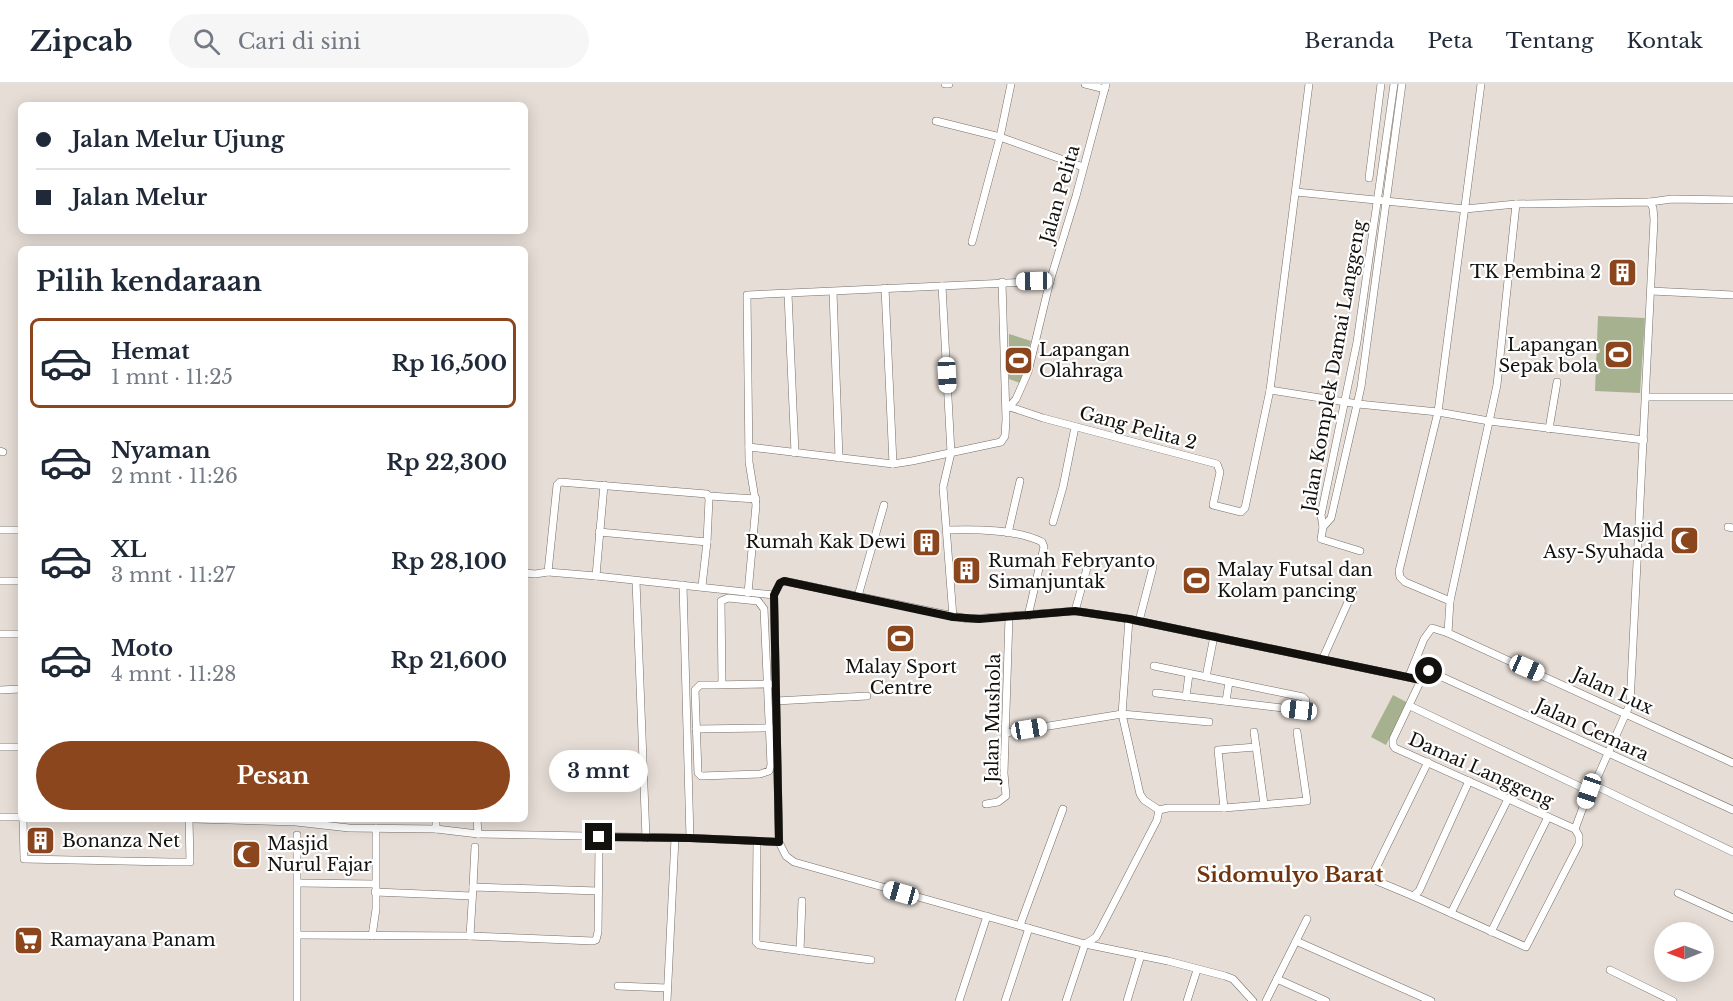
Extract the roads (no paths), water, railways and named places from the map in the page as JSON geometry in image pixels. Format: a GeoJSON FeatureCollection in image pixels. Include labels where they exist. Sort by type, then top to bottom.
{"type":"FeatureCollection","features":[{"type":"Feature","properties":{"kind":"street"},"geometry":{"type":"LineString","coordinates":[[972,242],[1000,138],[1011,84]]}},
{"type":"Feature","properties":{"kind":"street"},"geometry":{"type":"LineString","coordinates":[[1084,84],[1105,87]]}},
{"type":"Feature","properties":{"kind":"street"},"geometry":{"type":"LineString","coordinates":[[1309,84],[1270,390],[1358,404],[1438,412],[1489,421],[1644,440]]}},
{"type":"Feature","properties":{"kind":"street"},"geometry":{"type":"LineString","coordinates":[[1369,178],[1381,84]]}},
{"type":"Feature","properties":{"kind":"street","name":"Jalan Komplek Damai Langgeng"},"geometry":{"type":"LineString","coordinates":[[1323,527],[1331,518],[1358,404],[1375,280],[1394,84]]}},
{"type":"Feature","properties":{"kind":"street","name":"Jalan Komplek Damai Langgeng"},"geometry":{"type":"LineString","coordinates":[[1323,527],[1321,515],[1346,402],[1365,279],[1402,84]]}},
{"type":"Feature","properties":{"kind":"street"},"geometry":{"type":"LineString","coordinates":[[1450,601],[1405,582],[1400,577],[1399,571],[1438,412],[1481,84]]}},
{"type":"Feature","properties":{"kind":"street","name":"Jalan Pelita"},"geometry":{"type":"LineString","coordinates":[[749,447],[893,464],[1001,442],[1005,432],[1008,408],[1016,399],[1028,372],[1050,281],[1105,87]]}},
{"type":"Feature","properties":{"kind":"street"},"geometry":{"type":"LineString","coordinates":[[936,121],[1000,138],[1083,167]]}},
{"type":"Feature","properties":{"kind":"street"},"geometry":{"type":"LineString","coordinates":[[1376,123],[1389,125]]}},
{"type":"Feature","properties":{"kind":"street"},"geometry":{"type":"LineString","coordinates":[[1296,192],[1465,208],[1516,204],[1650,202],[1672,199],[1733,201]]}},
{"type":"Feature","properties":{"kind":"street"},"geometry":{"type":"LineString","coordinates":[[1428,762],[1373,874],[1377,881],[1526,947],[1579,844],[1579,836],[1575,829],[1591,788],[1630,704],[1654,220],[1650,202]]}},
{"type":"Feature","properties":{"kind":"street"},"geometry":{"type":"LineString","coordinates":[[1409,676],[1424,639],[1432,628],[1448,633],[1450,601],[1497,385],[1516,204]]}},
{"type":"Feature","properties":{"kind":"street"},"geometry":{"type":"LineString","coordinates":[[1365,279],[1375,280]]}},
{"type":"Feature","properties":{"kind":"street"},"geometry":{"type":"LineString","coordinates":[[748,593],[756,499],[749,462],[746,297],[749,295],[1050,281]]}},
{"type":"Feature","properties":{"kind":"street"},"geometry":{"type":"LineString","coordinates":[[1002,282],[1008,408]]}},
{"type":"Feature","properties":{"kind":"street"},"geometry":{"type":"LineString","coordinates":[[942,286],[951,453],[943,487],[953,617]]}},
{"type":"Feature","properties":{"kind":"street"},"geometry":{"type":"LineString","coordinates":[[885,288],[893,464]]}},
{"type":"Feature","properties":{"kind":"street"},"geometry":{"type":"LineString","coordinates":[[1651,291],[1733,295]]}},
{"type":"Feature","properties":{"kind":"street"},"geometry":{"type":"LineString","coordinates":[[833,292],[839,458]]}},
{"type":"Feature","properties":{"kind":"street"},"geometry":{"type":"LineString","coordinates":[[788,294],[795,453]]}},
{"type":"Feature","properties":{"kind":"street"},"geometry":{"type":"LineString","coordinates":[[1549,429],[1557,382]]}},
{"type":"Feature","properties":{"kind":"street","name":"Gang Pelita 2"},"geometry":{"type":"LineString","coordinates":[[1008,408],[1217,464],[1220,472],[1213,505],[1241,512],[1245,508],[1270,390]]}},
{"type":"Feature","properties":{"kind":"street"},"geometry":{"type":"LineString","coordinates":[[1646,397],[1733,397]]}},
{"type":"Feature","properties":{"kind":"street"},"geometry":{"type":"LineString","coordinates":[[1053,522],[1063,487],[1075,427]]}},
{"type":"Feature","properties":{"kind":"street"},"geometry":{"type":"LineString","coordinates":[[1336,451],[1346,455]]}},
{"type":"Feature","properties":{"kind":"street"},"geometry":{"type":"LineString","coordinates":[[1008,533],[1020,481]]}},
{"type":"Feature","properties":{"kind":"street"},"geometry":{"type":"LineString","coordinates":[[548,572],[557,485],[560,482],[756,499]]}},
{"type":"Feature","properties":{"kind":"street"},"geometry":{"type":"LineString","coordinates":[[596,576],[604,485]]}},
{"type":"Feature","properties":{"kind":"street"},"geometry":{"type":"LineString","coordinates":[[702,586],[709,496]]}},
{"type":"Feature","properties":{"kind":"street"},"geometry":{"type":"LineString","coordinates":[[858,596],[884,505]]}},
{"type":"Feature","properties":{"kind":"street"},"geometry":{"type":"LineString","coordinates":[[1323,527],[1321,539],[1360,550]]}},
{"type":"Feature","properties":{"kind":"street"},"geometry":{"type":"LineString","coordinates":[[947,530],[983,529],[1008,533],[1040,541],[1043,544],[1028,616]]}},
{"type":"Feature","properties":{"kind":"street"},"geometry":{"type":"LineString","coordinates":[[0,530],[18,530]]}},
{"type":"Feature","properties":{"kind":"street"},"geometry":{"type":"LineString","coordinates":[[599,532],[707,542]]}},
{"type":"Feature","properties":{"kind":"street"},"geometry":{"type":"LineString","coordinates":[[1075,611],[1089,561]]}},
{"type":"Feature","properties":{"kind":"street"},"geometry":{"type":"LineString","coordinates":[[1139,621],[1153,567]]}},
{"type":"Feature","properties":{"kind":"street"},"geometry":{"type":"LineString","coordinates":[[528,573],[548,572],[596,576],[774,595],[771,765],[766,773],[701,776],[698,773],[695,690],[700,685],[772,684]]}},
{"type":"Feature","properties":{"kind":"street"},"geometry":{"type":"LineString","coordinates":[[636,580],[646,838]]}},
{"type":"Feature","properties":{"kind":"street"},"geometry":{"type":"LineString","coordinates":[[0,581],[18,581]]}},
{"type":"Feature","properties":{"kind":"street","name":"Jalan Cemara"},"geometry":{"type":"LineString","coordinates":[[774,595],[780,583],[784,581],[953,617],[979,619],[1075,611],[1129,619],[1421,680],[1429,671],[1733,810]]}},
{"type":"Feature","properties":{"kind":"street"},"geometry":{"type":"LineString","coordinates":[[683,585],[690,838]]}},
{"type":"Feature","properties":{"kind":"street"},"geometry":{"type":"LineString","coordinates":[[1323,658],[1353,591]]}},
{"type":"Feature","properties":{"kind":"street"},"geometry":{"type":"LineString","coordinates":[[722,685],[721,601],[726,598],[758,601],[763,606],[776,701],[779,842],[786,856],[794,862],[1085,944],[1141,955],[1233,979],[1253,1001]]}},
{"type":"Feature","properties":{"kind":"street","name":"Jalan Mushola"},"geometry":{"type":"LineString","coordinates":[[986,804],[1002,801],[1006,796],[1004,773],[1009,616]]}},
{"type":"Feature","properties":{"kind":"street"},"geometry":{"type":"LineString","coordinates":[[1129,619],[1122,714],[1140,794],[1144,800],[1159,810],[1224,808],[1307,801],[1297,732]]}},
{"type":"Feature","properties":{"kind":"street","name":"Jalan Lux"},"geometry":{"type":"LineString","coordinates":[[1448,633],[1733,763]]}},
{"type":"Feature","properties":{"kind":"street"},"geometry":{"type":"LineString","coordinates":[[0,634],[18,634]]}},
{"type":"Feature","properties":{"kind":"street"},"geometry":{"type":"LineString","coordinates":[[1206,677],[1214,636]]}},
{"type":"Feature","properties":{"kind":"street"},"geometry":{"type":"LineString","coordinates":[[1154,666],[1303,697],[1306,700],[1306,706],[1304,710],[1299,710],[1156,693]]}},
{"type":"Feature","properties":{"kind":"street"},"geometry":{"type":"LineString","coordinates":[[1186,697],[1189,674]]}},
{"type":"Feature","properties":{"kind":"street","name":"Damai Langgeng"},"geometry":{"type":"LineString","coordinates":[[1421,680],[1393,739],[1395,748],[1575,829]]}},
{"type":"Feature","properties":{"kind":"street"},"geometry":{"type":"LineString","coordinates":[[1226,701],[1229,682]]}},
{"type":"Feature","properties":{"kind":"street"},"geometry":{"type":"LineString","coordinates":[[0,690],[18,689]]}},
{"type":"Feature","properties":{"kind":"street"},"geometry":{"type":"LineString","coordinates":[[776,701],[867,696]]}},
{"type":"Feature","properties":{"kind":"street","name":"Damai Langgeng"},"geometry":{"type":"LineString","coordinates":[[1410,706],[1733,852]]}},
{"type":"Feature","properties":{"kind":"street"},"geometry":{"type":"LineString","coordinates":[[1006,733],[1122,714],[1209,722]]}},
{"type":"Feature","properties":{"kind":"street"},"geometry":{"type":"LineString","coordinates":[[696,729],[770,728]]}},
{"type":"Feature","properties":{"kind":"street"},"geometry":{"type":"LineString","coordinates":[[1254,732],[1264,804]]}},
{"type":"Feature","properties":{"kind":"street"},"geometry":{"type":"LineString","coordinates":[[0,747],[18,747]]}},
{"type":"Feature","properties":{"kind":"street"},"geometry":{"type":"LineString","coordinates":[[1224,808],[1218,750],[1256,747]]}},
{"type":"Feature","properties":{"kind":"street"},"geometry":{"type":"LineString","coordinates":[[1413,896],[1419,891],[1469,781]]}},
{"type":"Feature","properties":{"kind":"street"},"geometry":{"type":"LineString","coordinates":[[1451,913],[1508,798]]}},
{"type":"Feature","properties":{"kind":"street"},"geometry":{"type":"LineString","coordinates":[[1020,925],[1063,810]]}},
{"type":"Feature","properties":{"kind":"street"},"geometry":{"type":"LineString","coordinates":[[1066,1001],[1085,944],[1096,937],[1106,920],[1157,820],[1159,810]]}},
{"type":"Feature","properties":{"kind":"street"},"geometry":{"type":"LineString","coordinates":[[0,817],[18,818]]}},
{"type":"Feature","properties":{"kind":"street"},"geometry":{"type":"LineString","coordinates":[[1491,932],[1548,817]]}},
{"type":"Feature","properties":{"kind":"street"},"geometry":{"type":"LineString","coordinates":[[22,822],[24,859],[190,862],[189,822]]}},
{"type":"Feature","properties":{"kind":"street"},"geometry":{"type":"LineString","coordinates":[[311,822],[354,828],[436,829],[478,834],[779,842]]}},
{"type":"Feature","properties":{"kind":"street"},"geometry":{"type":"LineString","coordinates":[[354,822],[354,828]]}},
{"type":"Feature","properties":{"kind":"street"},"geometry":{"type":"LineString","coordinates":[[436,822],[436,829]]}},
{"type":"Feature","properties":{"kind":"street"},"geometry":{"type":"LineString","coordinates":[[477,822],[478,834]]}},
{"type":"Feature","properties":{"kind":"street"},"geometry":{"type":"LineString","coordinates":[[372,936],[376,909],[376,828]]}},
{"type":"Feature","properties":{"kind":"street"},"geometry":{"type":"LineString","coordinates":[[297,835],[297,1001]]}},
{"type":"Feature","properties":{"kind":"street"},"geometry":{"type":"LineString","coordinates":[[667,1001],[675,838]]}},
{"type":"Feature","properties":{"kind":"street"},"geometry":{"type":"LineString","coordinates":[[756,841],[754,940],[759,945],[871,960]]}},
{"type":"Feature","properties":{"kind":"street"},"geometry":{"type":"LineString","coordinates":[[298,935],[470,936],[593,941],[598,937],[599,845]]}},
{"type":"Feature","properties":{"kind":"street"},"geometry":{"type":"LineString","coordinates":[[470,936],[475,847]]}},
{"type":"Feature","properties":{"kind":"street"},"geometry":{"type":"LineString","coordinates":[[298,883],[472,896]]}},
{"type":"Feature","properties":{"kind":"street"},"geometry":{"type":"LineString","coordinates":[[473,887],[598,891]]}},
{"type":"Feature","properties":{"kind":"street"},"geometry":{"type":"LineString","coordinates":[[1678,893],[1733,918]]}},
{"type":"Feature","properties":{"kind":"street"},"geometry":{"type":"LineString","coordinates":[[800,951],[802,901]]}},
{"type":"Feature","properties":{"kind":"street"},"geometry":{"type":"LineString","coordinates":[[960,1001],[987,916]]}},
{"type":"Feature","properties":{"kind":"street"},"geometry":{"type":"LineString","coordinates":[[1266,1001],[1307,919]]}},
{"type":"Feature","properties":{"kind":"street"},"geometry":{"type":"LineString","coordinates":[[1005,1001],[1029,928]]}},
{"type":"Feature","properties":{"kind":"street"},"geometry":{"type":"LineString","coordinates":[[1296,941],[1431,1001]]}},
{"type":"Feature","properties":{"kind":"street"},"geometry":{"type":"LineString","coordinates":[[1127,1001],[1141,955]]}},
{"type":"Feature","properties":{"kind":"street"},"geometry":{"type":"LineString","coordinates":[[1186,1001],[1197,970]]}},
{"type":"Feature","properties":{"kind":"street"},"geometry":{"type":"LineString","coordinates":[[1610,970],[1672,1001]]}},
{"type":"Feature","properties":{"kind":"street"},"geometry":{"type":"LineString","coordinates":[[1277,978],[1326,1001]]}},
{"type":"Feature","properties":{"kind":"street"},"geometry":{"type":"LineString","coordinates":[[618,986],[667,988]]}},
{"type":"Feature","properties":{"kind":"place","name":"TK Pembina 2"},"geometry":{"type":"Point","coordinates":[1622,272]}},
{"type":"Feature","properties":{"kind":"place","name":"Lapangan Sepak bola"},"geometry":{"type":"Point","coordinates":[1619,355]}},
{"type":"Feature","properties":{"kind":"place","name":"Lapangan Olahraga"},"geometry":{"type":"Point","coordinates":[1018,360]}},
{"type":"Feature","properties":{"kind":"place","name":"Masjid Asy-Syuhada"},"geometry":{"type":"Point","coordinates":[1685,541]}},
{"type":"Feature","properties":{"kind":"place","name":"Rumah Kak Dewi"},"geometry":{"type":"Point","coordinates":[927,542]}},
{"type":"Feature","properties":{"kind":"place","name":"Rumah Febryanto Simanjuntak"},"geometry":{"type":"Point","coordinates":[967,571]}},
{"type":"Feature","properties":{"kind":"place","name":"Malay Futsal dan Kolam pancing"},"geometry":{"type":"Point","coordinates":[1196,580]}},
{"type":"Feature","properties":{"kind":"place","name":"Malay Sport Centre"},"geometry":{"type":"Point","coordinates":[901,638]}},
{"type":"Feature","properties":{"kind":"place","name":"Bonanza Net"},"geometry":{"type":"Point","coordinates":[41,841]}},
{"type":"Feature","properties":{"kind":"place","name":"Masjid Nurul Fajar"},"geometry":{"type":"Point","coordinates":[246,854]}},
{"type":"Feature","properties":{"kind":"place","name":"Ramayana Panam"},"geometry":{"type":"Point","coordinates":[29,940]}},
{"type":"Feature","properties":{"kind":"district","name":"Sidomulyo Barat"},"geometry":{"type":"Point","coordinates":[1290,875]}}]}
